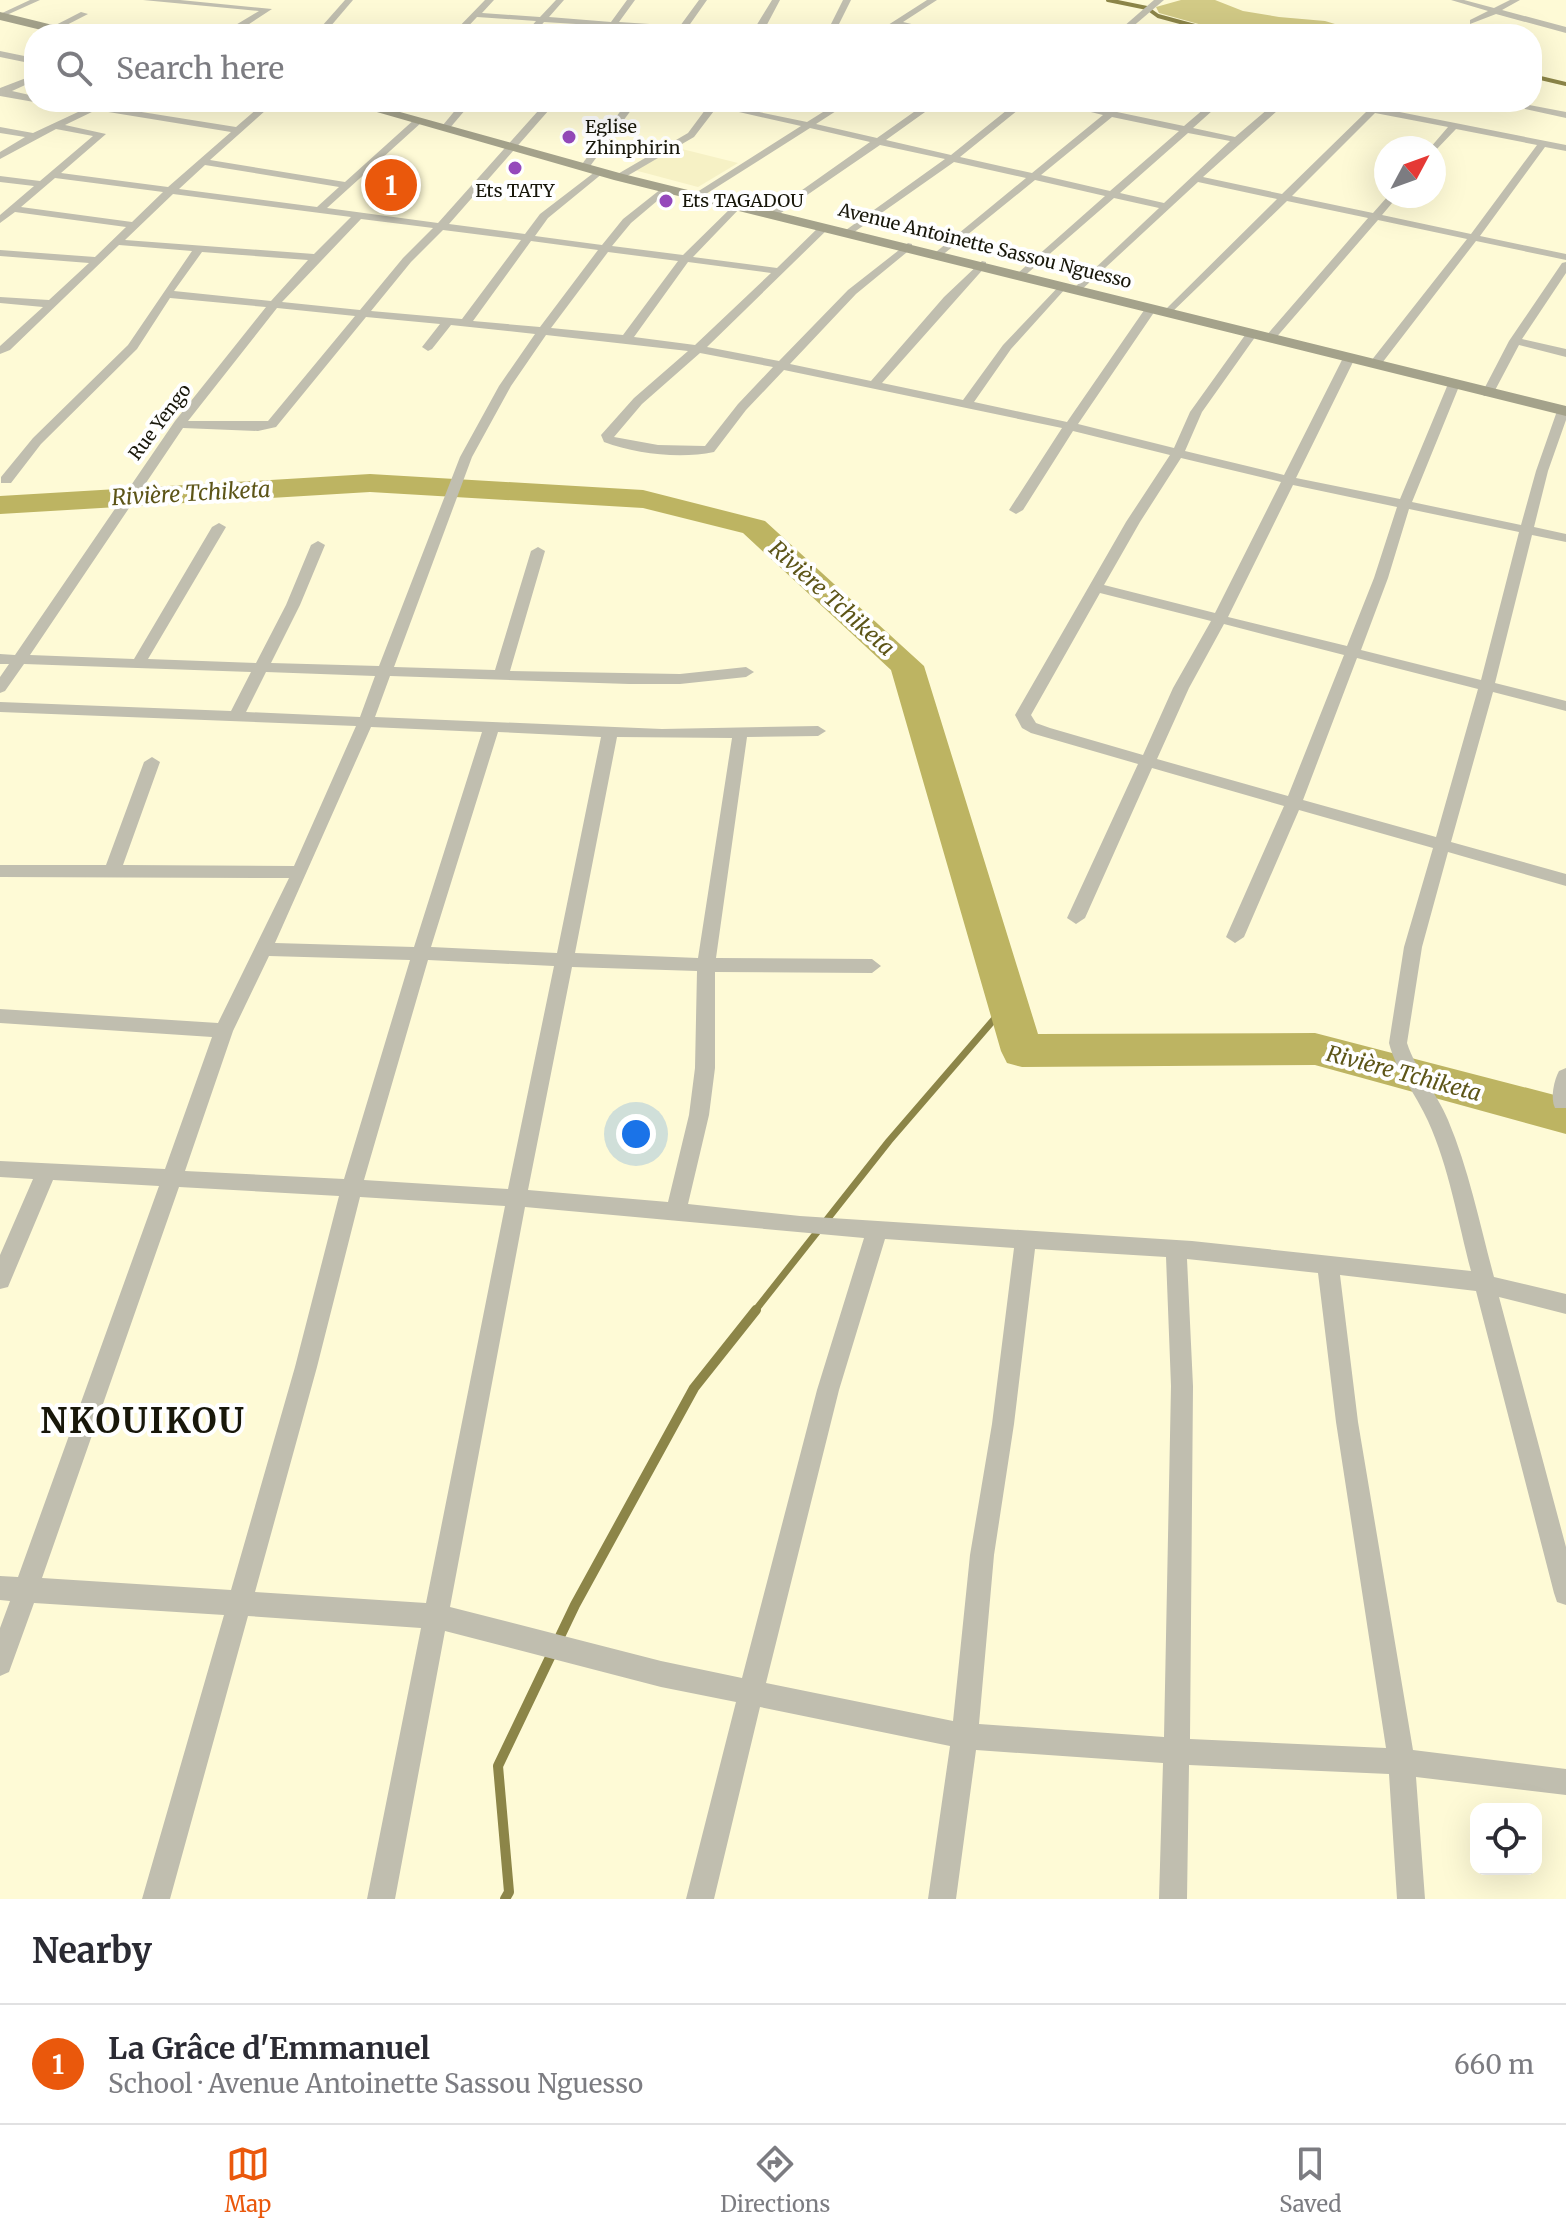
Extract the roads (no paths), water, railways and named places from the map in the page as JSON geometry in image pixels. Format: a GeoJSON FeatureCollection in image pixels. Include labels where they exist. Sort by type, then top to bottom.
{"type":"FeatureCollection","features":[{"type":"Feature","properties":{"kind":"street"},"geometry":{"type":"LineString","coordinates":[[1,20],[36,0]]}},
{"type":"Feature","properties":{"kind":"street"},"geometry":{"type":"LineString","coordinates":[[147,0],[269,10],[244,24]]}},
{"type":"Feature","properties":{"kind":"street"},"geometry":{"type":"LineString","coordinates":[[328,24],[349,0]]}},
{"type":"Feature","properties":{"kind":"street"},"geometry":{"type":"LineString","coordinates":[[467,24],[490,0]]}},
{"type":"Feature","properties":{"kind":"street"},"geometry":{"type":"LineString","coordinates":[[538,24],[560,0]]}},
{"type":"Feature","properties":{"kind":"street"},"geometry":{"type":"LineString","coordinates":[[615,24],[631,0]]}},
{"type":"Feature","properties":{"kind":"street"},"geometry":{"type":"LineString","coordinates":[[686,24],[703,0]]}},
{"type":"Feature","properties":{"kind":"street"},"geometry":{"type":"LineString","coordinates":[[763,24],[776,0]]}},
{"type":"Feature","properties":{"kind":"street"},"geometry":{"type":"LineString","coordinates":[[835,24],[847,0]]}},
{"type":"Feature","properties":{"kind":"street"},"geometry":{"type":"LineString","coordinates":[[893,23],[933,0]]}},
{"type":"Feature","properties":{"kind":"street"},"geometry":{"type":"LineString","coordinates":[[1130,24],[1160,0]]}},
{"type":"Feature","properties":{"kind":"street"},"geometry":{"type":"LineString","coordinates":[[1455,0],[1566,30]]}},
{"type":"Feature","properties":{"kind":"street"},"geometry":{"type":"LineString","coordinates":[[1473,22],[1516,0]]}},
{"type":"Feature","properties":{"kind":"street"},"geometry":{"type":"LineString","coordinates":[[63,24],[84,14]]}},
{"type":"Feature","properties":{"kind":"street"},"geometry":{"type":"LineString","coordinates":[[477,15],[600,24]]}},
{"type":"Feature","properties":{"kind":"street"},"geometry":{"type":"LineString","coordinates":[[1,20],[34,24]]}},
{"type":"Feature","properties":{"kind":"street"},"geometry":{"type":"LineString","coordinates":[[893,23],[898,24]]}},
{"type":"Feature","properties":{"kind":"street"},"geometry":{"type":"LineString","coordinates":[[0,54],[24,59]]}},
{"type":"Feature","properties":{"kind":"street"},"geometry":{"type":"LineString","coordinates":[[1,92],[24,82]]}},
{"type":"Feature","properties":{"kind":"street"},"geometry":{"type":"LineString","coordinates":[[1,92],[24,97]]}},
{"type":"Feature","properties":{"kind":"street"},"geometry":{"type":"LineString","coordinates":[[1542,110],[1566,115]]}},
{"type":"Feature","properties":{"kind":"street"},"geometry":{"type":"LineString","coordinates":[[0,156],[85,112]]}},
{"type":"Feature","properties":{"kind":"street"},"geometry":{"type":"LineString","coordinates":[[112,112],[238,130]]}},
{"type":"Feature","properties":{"kind":"street"},"geometry":{"type":"LineString","coordinates":[[0,350],[6,348],[133,225],[259,112]]}},
{"type":"Feature","properties":{"kind":"street","name":"Avenue Antoinette Sassou Nguesso"},"geometry":{"type":"LineString","coordinates":[[399,112],[619,177],[982,264],[1565,411]]}},
{"type":"Feature","properties":{"kind":"street"},"geometry":{"type":"LineString","coordinates":[[446,127],[459,112]]}},
{"type":"Feature","properties":{"kind":"street"},"geometry":{"type":"LineString","coordinates":[[179,424],[258,427],[272,424],[407,260],[442,226],[541,112]]}},
{"type":"Feature","properties":{"kind":"street"},"geometry":{"type":"LineString","coordinates":[[465,323],[526,237],[592,169],[626,112]]}},
{"type":"Feature","properties":{"kind":"street"},"geometry":{"type":"LineString","coordinates":[[619,177],[691,135],[708,112]]}},
{"type":"Feature","properties":{"kind":"street"},"geometry":{"type":"LineString","coordinates":[[753,112],[1166,207]]}},
{"type":"Feature","properties":{"kind":"street"},"geometry":{"type":"LineString","coordinates":[[698,196],[829,112]]}},
{"type":"Feature","properties":{"kind":"street"},"geometry":{"type":"LineString","coordinates":[[775,214],[920,112]]}},
{"type":"Feature","properties":{"kind":"street"},"geometry":{"type":"LineString","coordinates":[[850,232],[953,158],[1010,112]]}},
{"type":"Feature","properties":{"kind":"street"},"geometry":{"type":"LineString","coordinates":[[1104,112],[1237,140]]}},
{"type":"Feature","properties":{"kind":"street"},"geometry":{"type":"LineString","coordinates":[[1022,275],[1206,112]]}},
{"type":"Feature","properties":{"kind":"street"},"geometry":{"type":"LineString","coordinates":[[1078,290],[1270,112]]}},
{"type":"Feature","properties":{"kind":"street"},"geometry":{"type":"LineString","coordinates":[[1169,312],[1371,112]]}},
{"type":"Feature","properties":{"kind":"street"},"geometry":{"type":"LineString","coordinates":[[1383,112],[1566,148]]}},
{"type":"Feature","properties":{"kind":"street"},"geometry":{"type":"LineString","coordinates":[[940,254],[1109,113]]}},
{"type":"Feature","properties":{"kind":"street"},"geometry":{"type":"LineString","coordinates":[[318,211],[419,120]]}},
{"type":"Feature","properties":{"kind":"street"},"geometry":{"type":"LineString","coordinates":[[0,220],[101,134],[55,126]]}},
{"type":"Feature","properties":{"kind":"street"},"geometry":{"type":"LineString","coordinates":[[1445,136],[1454,126]]}},
{"type":"Feature","properties":{"kind":"street"},"geometry":{"type":"LineString","coordinates":[[0,130],[34,136]]}},
{"type":"Feature","properties":{"kind":"street"},"geometry":{"type":"LineString","coordinates":[[1375,364],[1516,183],[1543,143]]}},
{"type":"Feature","properties":{"kind":"street"},"geometry":{"type":"LineString","coordinates":[[204,162],[347,185]]}},
{"type":"Feature","properties":{"kind":"street"},"geometry":{"type":"LineString","coordinates":[[54,175],[778,271]]}},
{"type":"Feature","properties":{"kind":"street"},"geometry":{"type":"LineString","coordinates":[[0,179],[41,184]]}},
{"type":"Feature","properties":{"kind":"street"},"geometry":{"type":"LineString","coordinates":[[1197,179],[1566,257]]}},
{"type":"Feature","properties":{"kind":"street"},"geometry":{"type":"LineString","coordinates":[[0,1663],[224,1031],[300,872],[365,723],[466,457],[505,386],[603,247],[638,210],[666,188]]}},
{"type":"Feature","properties":{"kind":"street"},"geometry":{"type":"LineString","coordinates":[[626,339],[685,259],[737,205]]}},
{"type":"Feature","properties":{"kind":"street"},"geometry":{"type":"LineString","coordinates":[[1270,338],[1383,208]]}},
{"type":"Feature","properties":{"kind":"street"},"geometry":{"type":"LineString","coordinates":[[13,209],[133,225]]}},
{"type":"Feature","properties":{"kind":"street","name":"Rue Yengo"},"geometry":{"type":"LineString","coordinates":[[0,688],[179,424],[315,257],[358,216]]}},
{"type":"Feature","properties":{"kind":"street"},"geometry":{"type":"LineString","coordinates":[[826,226],[698,349],[638,401],[607,435],[608,439],[616,443],[651,447],[706,450],[852,292],[908,246]]}},
{"type":"Feature","properties":{"kind":"street"},"geometry":{"type":"LineString","coordinates":[[115,242],[315,257]]}},
{"type":"Feature","properties":{"kind":"street"},"geometry":{"type":"LineString","coordinates":[[6,480],[37,441],[133,347],[198,250]]}},
{"type":"Feature","properties":{"kind":"street"},"geometry":{"type":"LineString","coordinates":[[0,253],[98,260]]}},
{"type":"Feature","properties":{"kind":"street"},"geometry":{"type":"LineString","coordinates":[[875,384],[982,264]]}},
{"type":"Feature","properties":{"kind":"street"},"geometry":{"type":"LineString","coordinates":[[1488,393],[1515,341],[1566,265]]}},
{"type":"Feature","properties":{"kind":"street"},"geometry":{"type":"LineString","coordinates":[[966,404],[1007,347],[1062,286]]}},
{"type":"Feature","properties":{"kind":"street"},"geometry":{"type":"LineString","coordinates":[[167,294],[626,339],[698,349],[1070,426],[1177,455],[1566,538]]}},
{"type":"Feature","properties":{"kind":"street"},"geometry":{"type":"LineString","coordinates":[[0,300],[53,304]]}},
{"type":"Feature","properties":{"kind":"street"},"geometry":{"type":"LineString","coordinates":[[1016,510],[1151,308]]}},
{"type":"Feature","properties":{"kind":"street"},"geometry":{"type":"LineString","coordinates":[[428,347],[448,321]]}},
{"type":"Feature","properties":{"kind":"street"},"geometry":{"type":"LineString","coordinates":[[1252,333],[1196,412],[1177,455],[1133,522],[1023,715],[1024,720],[1032,728],[1148,763],[1566,880]]}},
{"type":"Feature","properties":{"kind":"street"},"geometry":{"type":"LineString","coordinates":[[1515,341],[1566,353]]}},
{"type":"Feature","properties":{"kind":"street"},"geometry":{"type":"LineString","coordinates":[[1076,918],[1181,688],[1220,618],[1349,358]]}},
{"type":"Feature","properties":{"kind":"street"},"geometry":{"type":"LineString","coordinates":[[1235,937],[1293,805],[1381,578],[1405,502],[1454,384]]}},
{"type":"Feature","properties":{"kind":"street"},"geometry":{"type":"LineString","coordinates":[[1565,411],[1542,471],[1444,845],[1413,947],[1398,1043],[1402,1057],[1438,1120],[1454,1167],[1482,1284],[1566,1593]]}},
{"type":"Feature","properties":{"kind":"street"},"geometry":{"type":"LineString","coordinates":[[138,664],[219,527]]}},
{"type":"Feature","properties":{"kind":"street"},"geometry":{"type":"LineString","coordinates":[[235,718],[293,605],[318,545]]}},
{"type":"Feature","properties":{"kind":"street"},"geometry":{"type":"LineString","coordinates":[[501,676],[538,551]]}},
{"type":"Feature","properties":{"kind":"street"},"geometry":{"type":"LineString","coordinates":[[1097,588],[1566,706]]}},
{"type":"Feature","properties":{"kind":"street"},"geometry":{"type":"LineString","coordinates":[[0,659],[501,676],[680,679],[746,672]]}},
{"type":"Feature","properties":{"kind":"street"},"geometry":{"type":"LineString","coordinates":[[0,707],[610,732],[740,734],[818,731]]}},
{"type":"Feature","properties":{"kind":"street"},"geometry":{"type":"LineString","coordinates":[[156,1899],[306,1367],[351,1190],[492,726]]}},
{"type":"Feature","properties":{"kind":"street"},"geometry":{"type":"LineString","coordinates":[[381,1899],[610,732]]}},
{"type":"Feature","properties":{"kind":"street"},"geometry":{"type":"LineString","coordinates":[[675,1214],[699,1115],[705,1068],[706,965],[740,734]]}},
{"type":"Feature","properties":{"kind":"street"},"geometry":{"type":"LineString","coordinates":[[113,870],[152,762]]}},
{"type":"Feature","properties":{"kind":"street"},"geometry":{"type":"LineString","coordinates":[[0,871],[300,872]]}},
{"type":"Feature","properties":{"kind":"street"},"geometry":{"type":"LineString","coordinates":[[263,949],[422,952],[564,961],[706,965],[872,966]]}},
{"type":"Feature","properties":{"kind":"street"},"geometry":{"type":"LineString","coordinates":[[0,1016],[224,1031]]}},
{"type":"Feature","properties":{"kind":"street"},"geometry":{"type":"LineString","coordinates":[[1562,1102],[1566,1076]]}},
{"type":"Feature","properties":{"kind":"street"},"geometry":{"type":"LineString","coordinates":[[0,1169],[442,1193],[601,1204],[675,1214],[877,1230],[1176,1249],[1465,1279],[1566,1304]]}},
{"type":"Feature","properties":{"kind":"street"},"geometry":{"type":"LineString","coordinates":[[0,1280],[46,1172]]}},
{"type":"Feature","properties":{"kind":"street"},"geometry":{"type":"LineString","coordinates":[[700,1899],[820,1418],[877,1230]]}},
{"type":"Feature","properties":{"kind":"street"},"geometry":{"type":"LineString","coordinates":[[942,1899],[965,1736],[982,1555],[1003,1424],[1026,1239]]}},
{"type":"Feature","properties":{"kind":"street"},"geometry":{"type":"LineString","coordinates":[[1173,1899],[1182,1417],[1176,1249]]}},
{"type":"Feature","properties":{"kind":"street"},"geometry":{"type":"LineString","coordinates":[[1328,1264],[1347,1422],[1402,1763],[1411,1899]]}},
{"type":"Feature","properties":{"kind":"street"},"geometry":{"type":"LineString","coordinates":[[0,1588],[435,1616],[661,1674],[965,1736],[1402,1763],[1566,1782]]}},
{"type":"Feature","properties":{"kind":"waterway"},"geometry":{"type":"LineString","coordinates":[[1108,0],[1147,8],[1158,16],[1188,24]]}},
{"type":"Feature","properties":{"kind":"waterway"},"geometry":{"type":"LineString","coordinates":[[1542,78],[1566,84]]}},
{"type":"Feature","properties":{"kind":"waterway","name":"Rivière Tchiketa"},"geometry":{"type":"LineString","coordinates":[[0,505],[370,483],[643,499],[754,527],[907,666],[1022,1051],[1315,1049],[1566,1116]]}},
{"type":"Feature","properties":{"kind":"waterway"},"geometry":{"type":"LineString","coordinates":[[754,1312],[889,1141],[1009,1002]]}},
{"type":"Feature","properties":{"kind":"waterway"},"geometry":{"type":"LineString","coordinates":[[505,1899],[509,1892],[498,1766],[575,1605],[694,1388],[756,1310]]}},
{"type":"Feature","properties":{"kind":"place","name":"Eglise Zhinphirin"},"geometry":{"type":"Point","coordinates":[569,137]}},
{"type":"Feature","properties":{"kind":"place","name":"Ets TATY"},"geometry":{"type":"Point","coordinates":[515,168]}},
{"type":"Feature","properties":{"kind":"place","name":"La Grâce d'Emmanuel"},"geometry":{"type":"Point","coordinates":[391,185]}},
{"type":"Feature","properties":{"kind":"place","name":"Ets TAGADOU"},"geometry":{"type":"Point","coordinates":[666,201]}},
{"type":"Feature","properties":{"kind":"district","name":"NKOUIKOU"},"geometry":{"type":"Point","coordinates":[143,1421]}}]}
